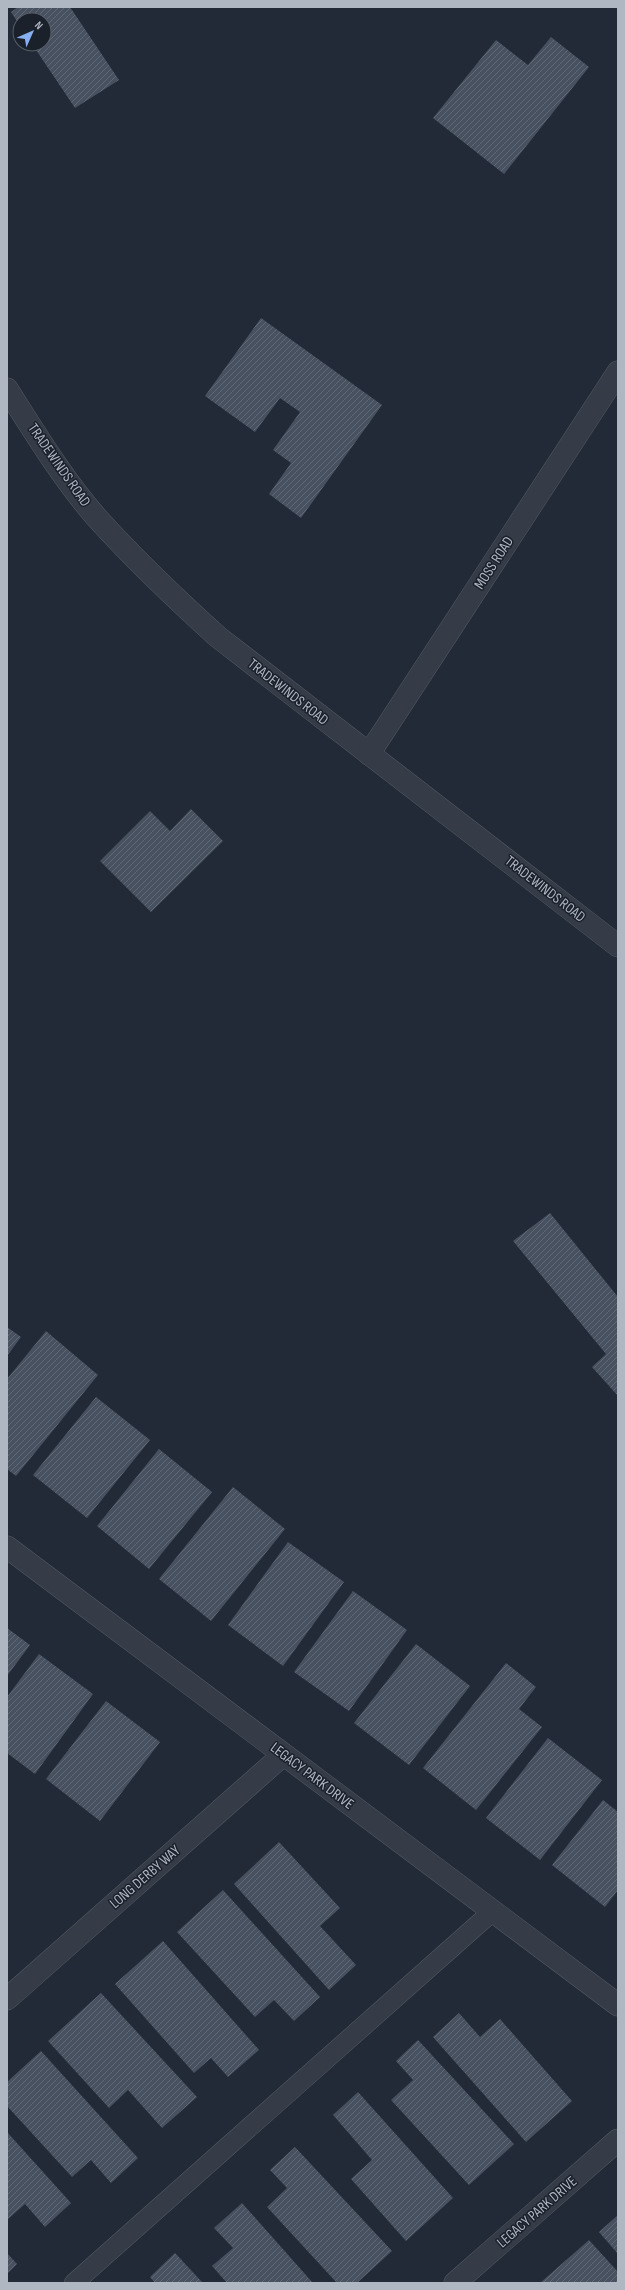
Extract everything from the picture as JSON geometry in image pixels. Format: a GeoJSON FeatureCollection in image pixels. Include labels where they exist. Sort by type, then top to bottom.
{"type":"FeatureCollection","features":[{"type":"Feature","properties":{"kind":"street","name":"MOSS ROAD"},"geometry":{"type":"LineString","coordinates":[[369,754],[618,372]]}},
{"type":"Feature","properties":{"kind":"street","name":"TRADEWINDS ROAD"},"geometry":{"type":"LineString","coordinates":[[7,389],[69,482],[96,516],[159,583],[218,637],[618,946]]}},
{"type":"Feature","properties":{"kind":"street","name":"LEGACY PARK DRIVE"},"geometry":{"type":"LineString","coordinates":[[7,1547],[618,2005]]}},
{"type":"Feature","properties":{"kind":"street","name":"LONG DERBY WAY"},"geometry":{"type":"LineString","coordinates":[[7,1999],[283,1754]]}},
{"type":"Feature","properties":{"kind":"street","name":"LEGACY PARK DRIVE"},"geometry":{"type":"LineString","coordinates":[[455,2283],[618,2140]]}},
{"type":"Feature","properties":{"kind":"lane"},"geometry":{"type":"LineString","coordinates":[[74,2283],[493,1911]]}},
{"type":"Feature","properties":{"kind":"building"},"geometry":{"type":"Polygon","coordinates":[[[18,7],[70,7],[119,80],[75,108],[37,52],[52,52],[52,12],[12,12],[12,14],[11,12],[18,7]]]}},
{"type":"Feature","properties":{"kind":"building"},"geometry":{"type":"Polygon","coordinates":[[[551,37],[589,67],[504,174],[433,118],[496,40],[528,65],[551,37]]]}},
{"type":"Feature","properties":{"kind":"building"},"geometry":{"type":"Polygon","coordinates":[[[261,318],[382,405],[301,518],[269,494],[291,463],[273,450],[300,412],[280,398],[255,432],[205,396],[261,318]]]}},
{"type":"Feature","properties":{"kind":"building"},"geometry":{"type":"Polygon","coordinates":[[[191,809],[223,841],[151,912],[100,861],[150,811],[170,831],[191,809]]]}},
{"type":"Feature","properties":{"kind":"building"},"geometry":{"type":"Polygon","coordinates":[[[550,1213],[618,1297],[618,1396],[592,1367],[606,1354],[513,1241],[550,1213]]]}},
{"type":"Feature","properties":{"kind":"building"},"geometry":{"type":"Polygon","coordinates":[[[7,1327],[21,1337],[7,1356],[7,1327]]]}},
{"type":"Feature","properties":{"kind":"building"},"geometry":{"type":"Polygon","coordinates":[[[46,1331],[98,1375],[16,1476],[7,1469],[7,1379],[46,1331]]]}},
{"type":"Feature","properties":{"kind":"building"},"geometry":{"type":"Polygon","coordinates":[[[96,1397],[150,1440],[87,1518],[33,1475],[96,1397]]]}},
{"type":"Feature","properties":{"kind":"building"},"geometry":{"type":"Polygon","coordinates":[[[159,1449],[212,1492],[149,1569],[97,1526],[159,1449]]]}},
{"type":"Feature","properties":{"kind":"building"},"geometry":{"type":"Polygon","coordinates":[[[233,1487],[285,1529],[211,1621],[159,1579],[233,1487]]]}},
{"type":"Feature","properties":{"kind":"building"},"geometry":{"type":"Polygon","coordinates":[[[288,1542],[344,1582],[283,1666],[228,1625],[288,1542]]]}},
{"type":"Feature","properties":{"kind":"building"},"geometry":{"type":"Polygon","coordinates":[[[353,1591],[407,1630],[349,1711],[294,1672],[353,1591]]]}},
{"type":"Feature","properties":{"kind":"building"},"geometry":{"type":"Polygon","coordinates":[[[7,1628],[30,1645],[7,1676],[7,1628]]]}},
{"type":"Feature","properties":{"kind":"building"},"geometry":{"type":"Polygon","coordinates":[[[416,1644],[470,1686],[409,1765],[354,1723],[416,1644]]]}},
{"type":"Feature","properties":{"kind":"building"},"geometry":{"type":"Polygon","coordinates":[[[39,1654],[93,1694],[35,1774],[7,1753],[7,1697],[39,1654]]]}},
{"type":"Feature","properties":{"kind":"building"},"geometry":{"type":"Polygon","coordinates":[[[506,1663],[536,1687],[519,1709],[542,1727],[476,1810],[423,1768],[506,1663]]]}},
{"type":"Feature","properties":{"kind":"building"},"geometry":{"type":"Polygon","coordinates":[[[106,1701],[160,1742],[100,1821],[46,1779],[106,1701]]]}},
{"type":"Feature","properties":{"kind":"building"},"geometry":{"type":"Polygon","coordinates":[[[548,1738],[602,1780],[540,1860],[486,1818],[548,1738]]]}},
{"type":"Feature","properties":{"kind":"building"},"geometry":{"type":"Polygon","coordinates":[[[603,1800],[618,1812],[618,1890],[605,1907],[552,1865],[603,1800]]]}},
{"type":"Feature","properties":{"kind":"building"},"geometry":{"type":"Polygon","coordinates":[[[279,1842],[340,1908],[320,1926],[356,1965],[329,1990],[234,1884],[279,1842]]]}},
{"type":"Feature","properties":{"kind":"building"},"geometry":{"type":"Polygon","coordinates":[[[223,1890],[320,1997],[294,2021],[274,2000],[255,2017],[177,1932],[223,1890]]]}},
{"type":"Feature","properties":{"kind":"building"},"geometry":{"type":"Polygon","coordinates":[[[163,1941],[259,2050],[228,2077],[211,2058],[194,2073],[115,1984],[163,1941]]]}},
{"type":"Feature","properties":{"kind":"building"},"geometry":{"type":"Polygon","coordinates":[[[101,1993],[197,2097],[162,2128],[128,2090],[109,2108],[48,2041],[101,1993]]]}},
{"type":"Feature","properties":{"kind":"building"},"geometry":{"type":"Polygon","coordinates":[[[459,2013],[480,2037],[500,2019],[572,2101],[526,2142],[433,2037],[459,2013]]]}},
{"type":"Feature","properties":{"kind":"building"},"geometry":{"type":"Polygon","coordinates":[[[418,2040],[514,2144],[469,2185],[391,2100],[413,2080],[396,2061],[418,2040]]]}},
{"type":"Feature","properties":{"kind":"building"},"geometry":{"type":"Polygon","coordinates":[[[41,2051],[138,2158],[111,2183],[91,2160],[72,2177],[7,2106],[7,2082],[41,2051]]]}},
{"type":"Feature","properties":{"kind":"building"},"geometry":{"type":"Polygon","coordinates":[[[358,2092],[453,2198],[406,2241],[351,2179],[372,2160],[333,2115],[358,2092]]]}},
{"type":"Feature","properties":{"kind":"building"},"geometry":{"type":"Polygon","coordinates":[[[7,2132],[71,2203],[45,2227],[25,2204],[7,2220],[7,2132]]]}},
{"type":"Feature","properties":{"kind":"building"},"geometry":{"type":"Polygon","coordinates":[[[295,2147],[392,2251],[357,2283],[337,2283],[267,2207],[287,2188],[270,2170],[295,2147]]]}},
{"type":"Feature","properties":{"kind":"building"},"geometry":{"type":"Polygon","coordinates":[[[242,2203],[313,2283],[227,2283],[212,2266],[233,2248],[214,2228],[242,2203]]]}},
{"type":"Feature","properties":{"kind":"building"},"geometry":{"type":"Polygon","coordinates":[[[618,2215],[618,2254],[599,2232],[618,2215]]]}},
{"type":"Feature","properties":{"kind":"building"},"geometry":{"type":"Polygon","coordinates":[[[589,2240],[618,2272],[618,2283],[540,2283],[589,2240]]]}},
{"type":"Feature","properties":{"kind":"building"},"geometry":{"type":"Polygon","coordinates":[[[7,2253],[17,2264],[7,2274],[7,2253]]]}},
{"type":"Feature","properties":{"kind":"building"},"geometry":{"type":"Polygon","coordinates":[[[175,2253],[203,2283],[155,2283],[150,2277],[175,2253]]]}}]}
